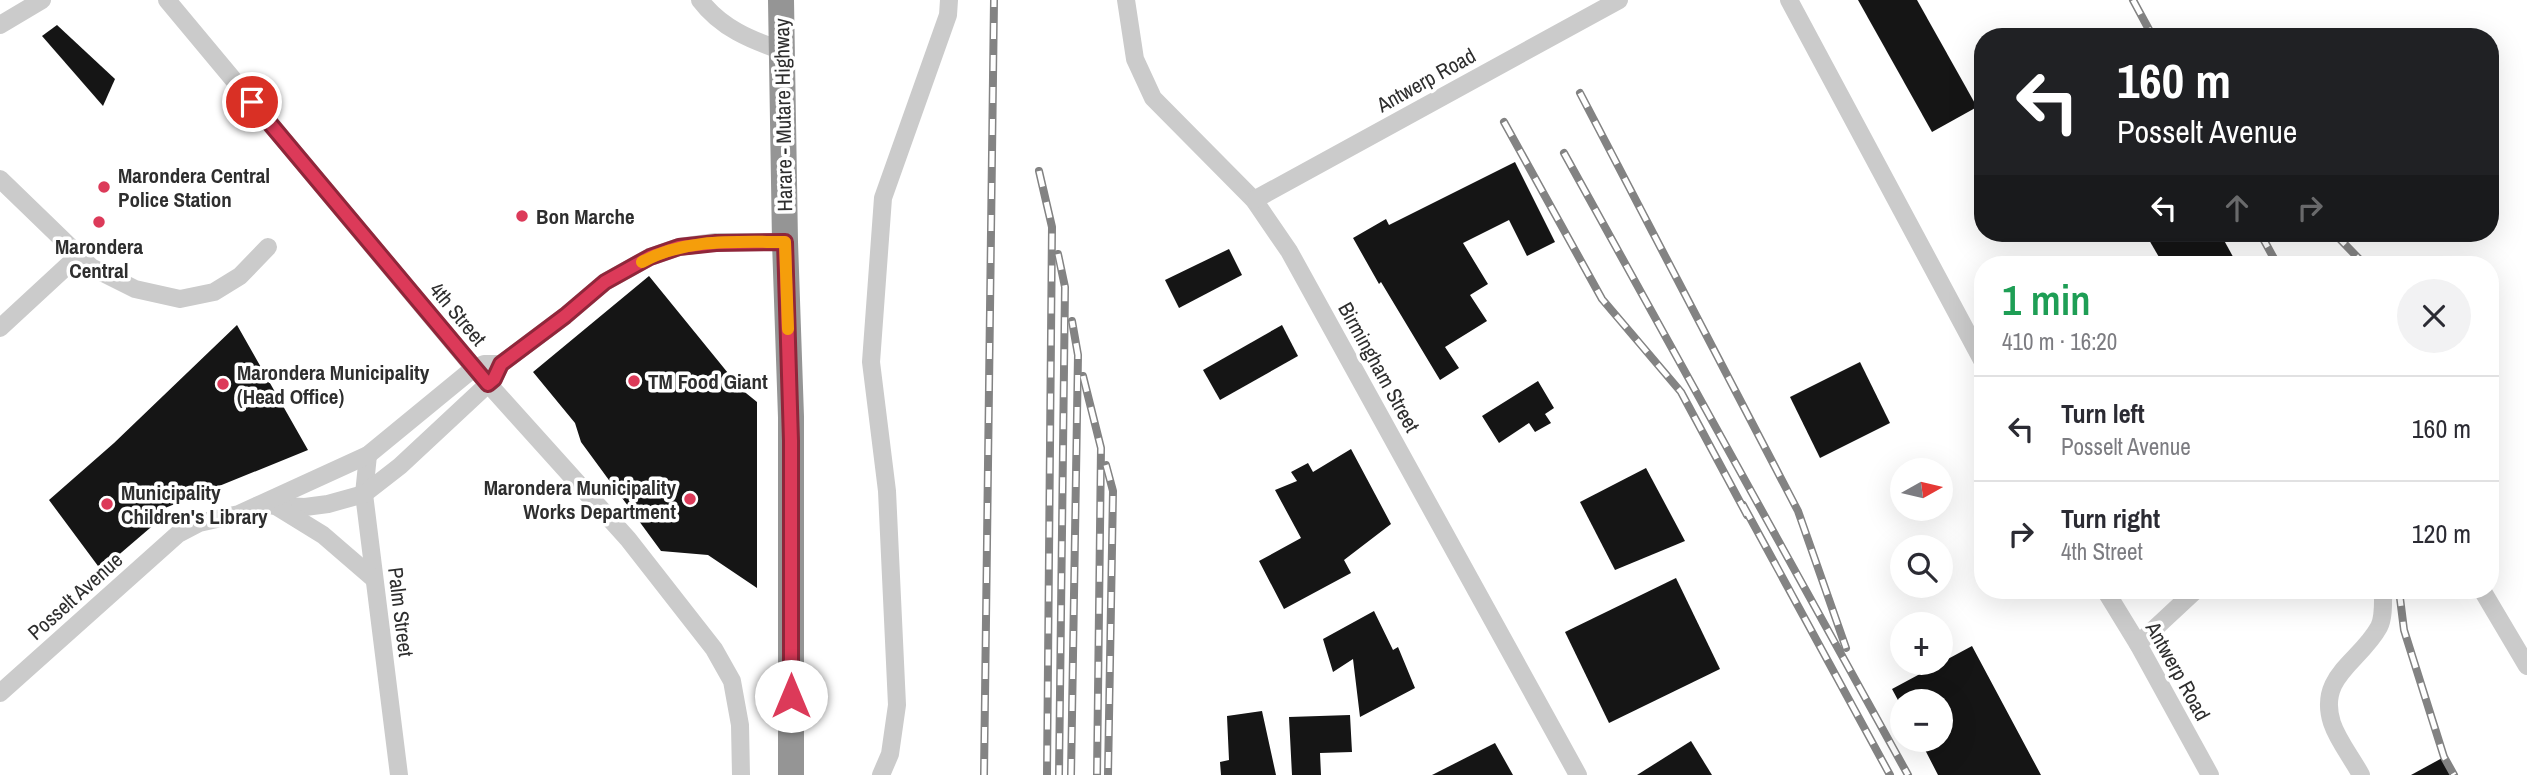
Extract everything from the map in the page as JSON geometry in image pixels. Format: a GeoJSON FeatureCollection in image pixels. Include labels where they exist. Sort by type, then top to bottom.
{"type":"FeatureCollection","features":[{"type":"Feature","properties":{"kind":"highway","name":"Harare - Mutare Highway"},"geometry":{"type":"LineString","coordinates":[[781,0],[791,443],[791,775]]}},
{"type":"Feature","properties":{"kind":"street"},"geometry":{"type":"LineString","coordinates":[[1,21],[42,0]]}},
{"type":"Feature","properties":{"kind":"street","name":"4th Street"},"geometry":{"type":"LineString","coordinates":[[167,0],[474,368],[628,540],[714,649],[732,681],[740,725],[741,775]]}},
{"type":"Feature","properties":{"kind":"street"},"geometry":{"type":"LineString","coordinates":[[700,0],[710,13],[745,37],[783,51]]}},
{"type":"Feature","properties":{"kind":"street"},"geometry":{"type":"LineString","coordinates":[[881,775],[890,754],[897,705],[887,491],[871,362],[883,198],[948,15],[949,0]]}},
{"type":"Feature","properties":{"kind":"street","name":"Birmingham Street"},"geometry":{"type":"LineString","coordinates":[[1125,0],[1135,59],[1153,98],[1254,200],[1289,251],[1578,775]]}},
{"type":"Feature","properties":{"kind":"street","name":"Antwerp Road"},"geometry":{"type":"LineString","coordinates":[[1254,200],[1619,0]]}},
{"type":"Feature","properties":{"kind":"street"},"geometry":{"type":"LineString","coordinates":[[1788,0],[1974,345]]}},
{"type":"Feature","properties":{"kind":"street"},"geometry":{"type":"LineString","coordinates":[[0,179],[91,267],[135,289],[180,299],[214,292],[240,276],[268,247]]}},
{"type":"Feature","properties":{"kind":"street","name":"Posselt Avenue"},"geometry":{"type":"LineString","coordinates":[[267,506],[316,506],[364,494],[400,467],[494,379],[501,364],[605,282],[650,257],[679,247],[704,244],[785,242]]}},
{"type":"Feature","properties":{"kind":"street"},"geometry":{"type":"LineString","coordinates":[[0,328],[79,256]]}},
{"type":"Feature","properties":{"kind":"street","name":"Posselt Avenue"},"geometry":{"type":"LineString","coordinates":[[0,693],[178,534],[199,523],[267,506],[368,455],[474,368],[484,364],[501,364]]}},
{"type":"Feature","properties":{"kind":"street","name":"Palm Street"},"geometry":{"type":"LineString","coordinates":[[368,455],[364,494],[399,775]]}},
{"type":"Feature","properties":{"kind":"street"},"geometry":{"type":"LineString","coordinates":[[267,506],[332,541],[374,579]]}},
{"type":"Feature","properties":{"kind":"street","name":"Antwerp Road"},"geometry":{"type":"LineString","coordinates":[[2111,599],[2138,643],[2210,775]]}},
{"type":"Feature","properties":{"kind":"street"},"geometry":{"type":"LineString","coordinates":[[2138,643],[2186,599]]}},
{"type":"Feature","properties":{"kind":"street"},"geometry":{"type":"LineString","coordinates":[[2361,775],[2332,723],[2328,698],[2335,677],[2381,625],[2382,599]]}},
{"type":"Feature","properties":{"kind":"street"},"geometry":{"type":"LineString","coordinates":[[2487,599],[2527,666]]}},
{"type":"Feature","properties":{"kind":"building"},"geometry":{"type":"Polygon","coordinates":[[[1858,0],[1917,0],[1974,102],[1974,109],[1932,132],[1858,0]]]}},
{"type":"Feature","properties":{"kind":"building"},"geometry":{"type":"Polygon","coordinates":[[[57,25],[115,79],[103,106],[42,36],[57,25]]]}},
{"type":"Feature","properties":{"kind":"building"},"geometry":{"type":"Polygon","coordinates":[[[1515,162],[1555,242],[1527,256],[1509,220],[1463,243],[1488,284],[1470,295],[1487,321],[1445,347],[1459,368],[1440,380],[1353,238],[1386,219],[1389,225],[1515,162]]]}},
{"type":"Feature","properties":{"kind":"building"},"geometry":{"type":"Polygon","coordinates":[[[2150,242],[2225,242],[2233,256],[2158,256],[2150,242]]]}},
{"type":"Feature","properties":{"kind":"building"},"geometry":{"type":"Polygon","coordinates":[[[1229,249],[1242,275],[1179,308],[1165,280],[1229,249]]]}},
{"type":"Feature","properties":{"kind":"building"},"geometry":{"type":"Polygon","coordinates":[[[649,276],[741,389],[757,402],[757,588],[708,555],[661,551],[581,442],[575,423],[533,372],[649,276]]]}},
{"type":"Feature","properties":{"kind":"building","name":"Marondera Municipality (Head Office)"},"geometry":{"type":"Polygon","coordinates":[[[237,325],[308,450],[165,508],[157,522],[101,570],[49,500],[114,443],[237,325]]]}},
{"type":"Feature","properties":{"kind":"building"},"geometry":{"type":"Polygon","coordinates":[[[1282,325],[1298,356],[1220,400],[1203,370],[1282,325]]]}},
{"type":"Feature","properties":{"kind":"building"},"geometry":{"type":"Polygon","coordinates":[[[1860,362],[1890,423],[1820,458],[1790,397],[1860,362]]]}},
{"type":"Feature","properties":{"kind":"building"},"geometry":{"type":"Polygon","coordinates":[[[1538,381],[1554,408],[1545,414],[1551,423],[1535,432],[1529,423],[1499,443],[1482,416],[1538,381]]]}},
{"type":"Feature","properties":{"kind":"building"},"geometry":{"type":"Polygon","coordinates":[[[1351,449],[1391,524],[1344,560],[1351,573],[1284,609],[1259,561],[1301,538],[1275,490],[1297,481],[1291,472],[1308,463],[1313,472],[1351,449]]]}},
{"type":"Feature","properties":{"kind":"building"},"geometry":{"type":"Polygon","coordinates":[[[1646,468],[1685,541],[1615,570],[1580,502],[1646,468]]]}},
{"type":"Feature","properties":{"kind":"building"},"geometry":{"type":"Polygon","coordinates":[[[1676,578],[1720,669],[1609,723],[1565,632],[1676,578]]]}},
{"type":"Feature","properties":{"kind":"building"},"geometry":{"type":"Polygon","coordinates":[[[1374,611],[1393,650],[1398,647],[1415,688],[1360,717],[1353,659],[1333,672],[1323,639],[1374,611]]]}},
{"type":"Feature","properties":{"kind":"building"},"geometry":{"type":"Polygon","coordinates":[[[1972,646],[2041,775],[1938,775],[1926,752],[1953,752],[1953,689],[1892,689],[1918,675],[1953,675],[1953,656],[1972,646]]]}},
{"type":"Feature","properties":{"kind":"building"},"geometry":{"type":"Polygon","coordinates":[[[1262,711],[1276,775],[1221,775],[1220,762],[1229,760],[1227,716],[1262,711]]]}},
{"type":"Feature","properties":{"kind":"building"},"geometry":{"type":"Polygon","coordinates":[[[1350,715],[1352,752],[1320,753],[1321,775],[1292,775],[1289,717],[1350,715]]]}},
{"type":"Feature","properties":{"kind":"building"},"geometry":{"type":"Polygon","coordinates":[[[1691,741],[1712,775],[1637,775],[1691,741]]]}},
{"type":"Feature","properties":{"kind":"building"},"geometry":{"type":"Polygon","coordinates":[[[1495,743],[1513,775],[1432,775],[1495,743]]]}},
{"type":"Feature","properties":{"kind":"building"},"geometry":{"type":"Polygon","coordinates":[[[2444,757],[2453,775],[2411,775],[2444,757]]]}},
{"type":"Feature","properties":{"kind":"railway"},"geometry":{"type":"LineString","coordinates":[[984,775],[994,0]]}},
{"type":"Feature","properties":{"kind":"railway"},"geometry":{"type":"LineString","coordinates":[[2133,0],[2148,28]]}},
{"type":"Feature","properties":{"kind":"railway"},"geometry":{"type":"LineString","coordinates":[[1580,93],[1798,511],[1846,648]]}},
{"type":"Feature","properties":{"kind":"railway"},"geometry":{"type":"LineString","coordinates":[[1504,122],[1602,299],[1681,392],[1747,515]]}},
{"type":"Feature","properties":{"kind":"railway"},"geometry":{"type":"LineString","coordinates":[[1564,153],[1908,775]]}},
{"type":"Feature","properties":{"kind":"railway"},"geometry":{"type":"LineString","coordinates":[[1039,171],[1052,227],[1047,775]]}},
{"type":"Feature","properties":{"kind":"railway"},"geometry":{"type":"LineString","coordinates":[[2265,242],[2273,256]]}},
{"type":"Feature","properties":{"kind":"railway"},"geometry":{"type":"LineString","coordinates":[[2343,242],[2356,256]]}},
{"type":"Feature","properties":{"kind":"railway"},"geometry":{"type":"LineString","coordinates":[[1058,254],[1065,287],[1059,775]]}},
{"type":"Feature","properties":{"kind":"railway"},"geometry":{"type":"LineString","coordinates":[[1071,775],[1078,355],[1072,321]]}},
{"type":"Feature","properties":{"kind":"railway"},"geometry":{"type":"LineString","coordinates":[[1083,376],[1101,448],[1097,775]]}},
{"type":"Feature","properties":{"kind":"railway"},"geometry":{"type":"LineString","coordinates":[[1106,465],[1113,491],[1108,775]]}},
{"type":"Feature","properties":{"kind":"railway"},"geometry":{"type":"LineString","coordinates":[[1743,505],[1890,775]]}},
{"type":"Feature","properties":{"kind":"railway"},"geometry":{"type":"LineString","coordinates":[[2400,599],[2404,630],[2444,757],[2454,775]]}},
{"type":"Feature","properties":{"kind":"slow traffic"},"geometry":{"type":"LineString","coordinates":[[642,262],[679,247],[716,243],[785,242],[788,329]]}},
{"type":"Feature","properties":{"kind":"place","name":"Marondera Central Police Station"},"geometry":{"type":"Point","coordinates":[104,187]}},
{"type":"Feature","properties":{"kind":"place","name":"Bon Marche"},"geometry":{"type":"Point","coordinates":[522,216]}},
{"type":"Feature","properties":{"kind":"place","name":"Marondera Central"},"geometry":{"type":"Point","coordinates":[99,222]}},
{"type":"Feature","properties":{"kind":"place","name":"TM Food Giant"},"geometry":{"type":"Point","coordinates":[634,381]}},
{"type":"Feature","properties":{"kind":"place","name":"Marondera Municipality (Head Office)"},"geometry":{"type":"Point","coordinates":[223,384]}},
{"type":"Feature","properties":{"kind":"place","name":"Marondera Municipality Works Department"},"geometry":{"type":"Point","coordinates":[690,499]}},
{"type":"Feature","properties":{"kind":"place","name":"Municipality Children's Library"},"geometry":{"type":"Point","coordinates":[107,504]}},
{"type":"Feature","properties":{"kind":"route"},"geometry":{"type":"LineString","coordinates":[[252,102],[488,384],[494,379],[501,364],[605,282],[650,257],[679,247],[716,243],[785,242],[791,441],[791,696]]}}]}
